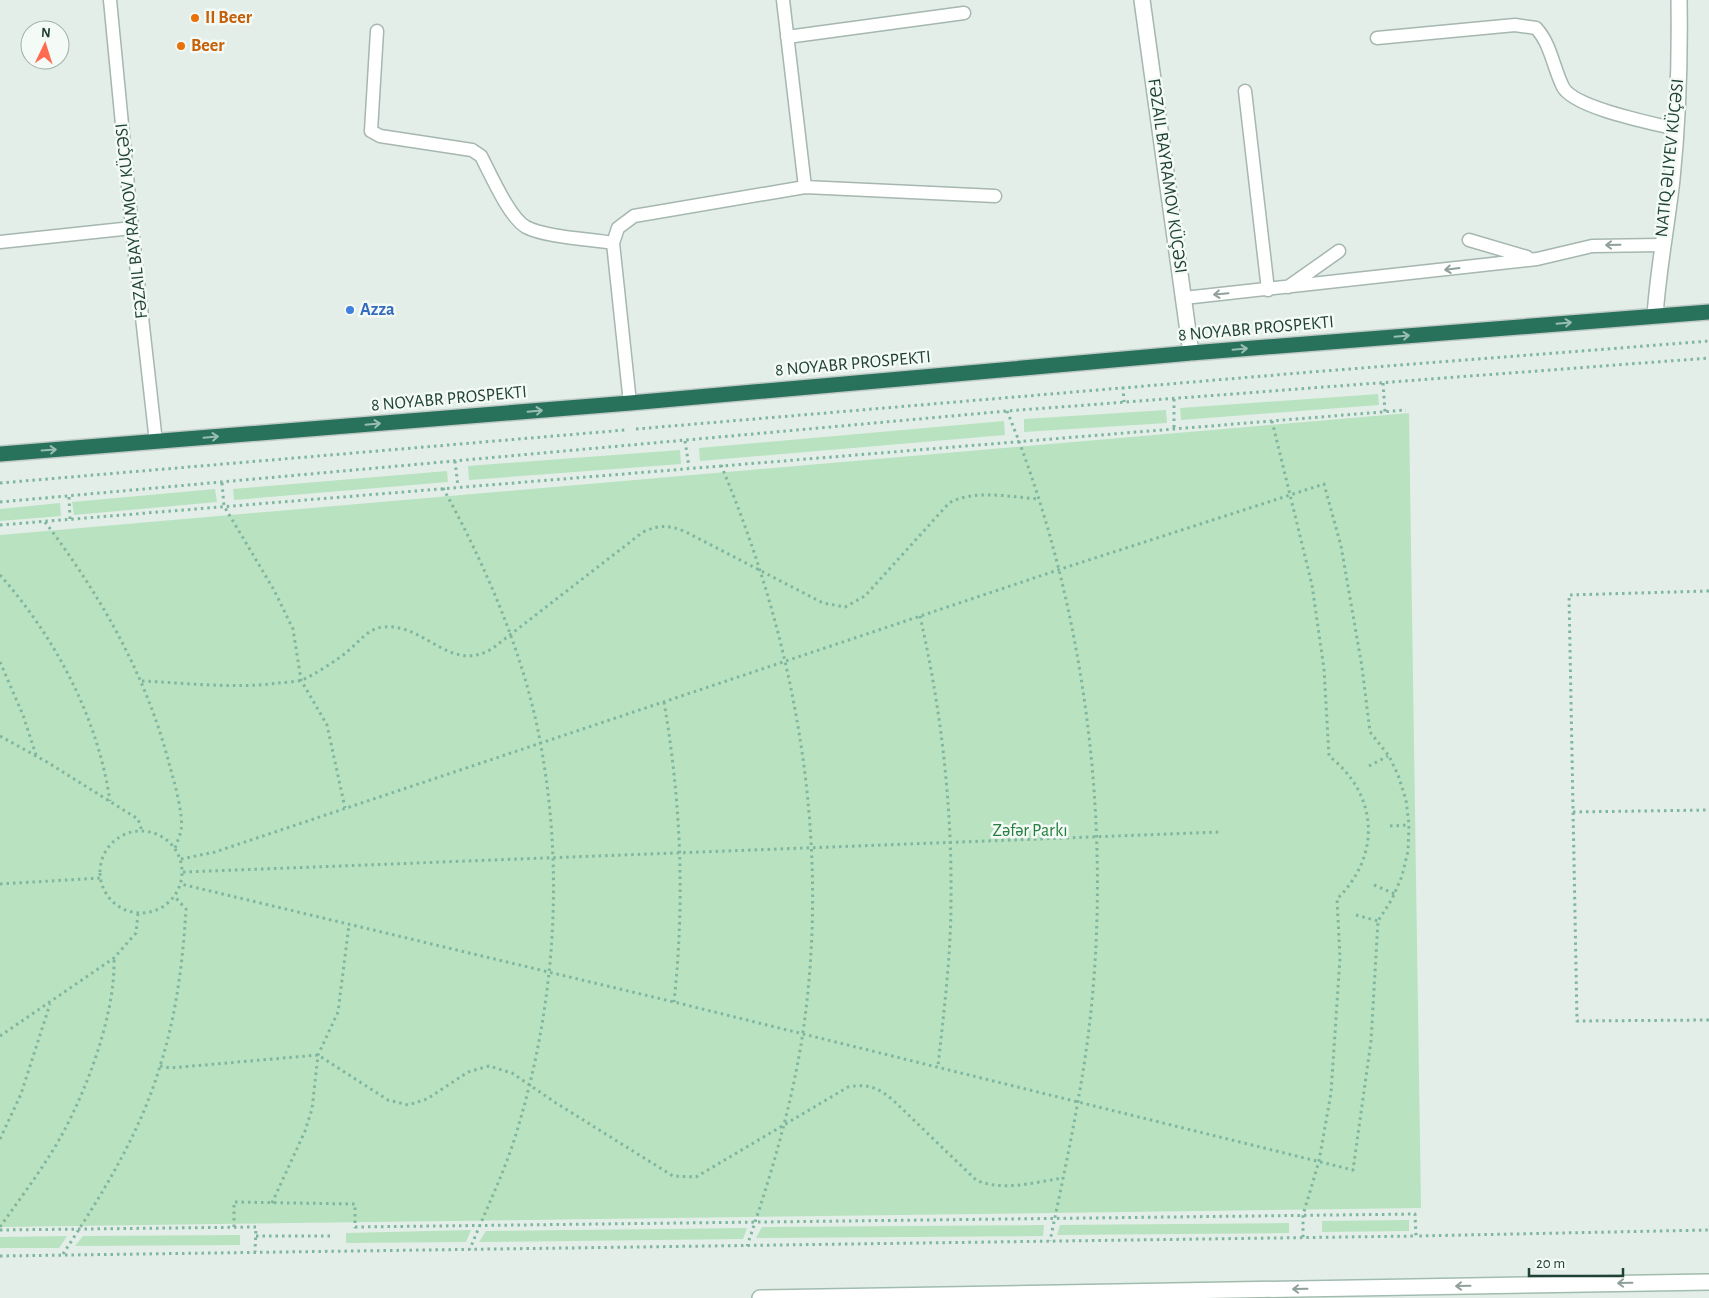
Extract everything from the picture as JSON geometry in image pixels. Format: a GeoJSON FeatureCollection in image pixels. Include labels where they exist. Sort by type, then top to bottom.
{"type":"FeatureCollection","features":[{"type":"Feature","properties":{"kind":"highway","name":"8 NOYABR PROSPEKTI"},"geometry":{"type":"LineString","coordinates":[[0,454],[630,403],[1191,353],[1709,312]]}},
{"type":"Feature","properties":{"kind":"main road","name":"FƏZAIL BAYRAMOV KÜÇƏSI"},"geometry":{"type":"LineString","coordinates":[[1142,0],[1191,353]]}},
{"type":"Feature","properties":{"kind":"main road","name":"NATIQ ƏLIYEV KÜÇƏSI"},"geometry":{"type":"LineString","coordinates":[[1655,316],[1662,245],[1672,181],[1676,129],[1679,0]]}},
{"type":"Feature","properties":{"kind":"main road"},"geometry":{"type":"LineString","coordinates":[[760,1298],[1709,1282]]}},
{"type":"Feature","properties":{"kind":"lane","name":"FƏZAIL BAYRAMOV KÜÇƏSI"},"geometry":{"type":"LineString","coordinates":[[110,0],[132,228],[156,442]]}},
{"type":"Feature","properties":{"kind":"lane"},"geometry":{"type":"LineString","coordinates":[[783,0],[805,187]]}},
{"type":"Feature","properties":{"kind":"lane"},"geometry":{"type":"LineString","coordinates":[[787,37],[964,13]]}},
{"type":"Feature","properties":{"kind":"lane"},"geometry":{"type":"LineString","coordinates":[[1377,38],[1515,25],[1536,28],[1543,36],[1564,89],[1584,103],[1676,129]]}},
{"type":"Feature","properties":{"kind":"lane"},"geometry":{"type":"LineString","coordinates":[[377,31],[371,131],[380,136],[472,150],[481,156],[513,213],[525,226],[539,232],[613,242]]}},
{"type":"Feature","properties":{"kind":"lane"},"geometry":{"type":"LineString","coordinates":[[1245,91],[1268,290]]}},
{"type":"Feature","properties":{"kind":"lane"},"geometry":{"type":"LineString","coordinates":[[630,403],[613,242],[618,228],[634,216],[805,187],[995,196]]}},
{"type":"Feature","properties":{"kind":"lane"},"geometry":{"type":"LineString","coordinates":[[0,242],[132,228]]}},
{"type":"Feature","properties":{"kind":"lane"},"geometry":{"type":"LineString","coordinates":[[1469,240],[1506,252],[1537,259]]}},
{"type":"Feature","properties":{"kind":"lane"},"geometry":{"type":"LineString","coordinates":[[1184,298],[1537,259],[1592,246],[1662,245]]}},
{"type":"Feature","properties":{"kind":"lane"},"geometry":{"type":"LineString","coordinates":[[1285,288],[1339,251]]}},
{"type":"Feature","properties":{"kind":"path"},"geometry":{"type":"LineString","coordinates":[[0,483],[1291,374],[1709,341]]}},
{"type":"Feature","properties":{"kind":"path"},"geometry":{"type":"LineString","coordinates":[[0,502],[1007,411],[1709,358]]}},
{"type":"Feature","properties":{"kind":"path"},"geometry":{"type":"LineString","coordinates":[[1384,383],[1385,412]]}},
{"type":"Feature","properties":{"kind":"path"},"geometry":{"type":"LineString","coordinates":[[1174,399],[1174,428]]}},
{"type":"Feature","properties":{"kind":"path"},"geometry":{"type":"LineString","coordinates":[[0,524],[1406,410]]}},
{"type":"Feature","properties":{"kind":"path"},"geometry":{"type":"LineString","coordinates":[[1007,411],[1019,440],[1038,499],[1058,570],[1084,702],[1092,769],[1096,837],[1096,904],[1088,1036],[1050,1241]]}},
{"type":"Feature","properties":{"kind":"path"},"geometry":{"type":"LineString","coordinates":[[1272,420],[1292,494],[1312,585],[1322,650],[1329,756],[1345,770],[1358,788],[1364,802],[1368,825],[1368,844],[1361,866],[1354,880],[1338,898],[1340,958],[1331,1093],[1319,1161],[1304,1215],[1303,1238]]}},
{"type":"Feature","properties":{"kind":"path"},"geometry":{"type":"LineString","coordinates":[[685,441],[689,468]]}},
{"type":"Feature","properties":{"kind":"path"},"geometry":{"type":"LineString","coordinates":[[455,462],[458,487]]}},
{"type":"Feature","properties":{"kind":"path"},"geometry":{"type":"LineString","coordinates":[[721,465],[761,571],[786,661],[803,753],[811,848],[811,940],[803,1033],[774,1167],[748,1246]]}},
{"type":"Feature","properties":{"kind":"path"},"geometry":{"type":"LineString","coordinates":[[222,483],[224,506],[274,590],[293,629],[302,680],[327,725],[345,808]]}},
{"type":"Feature","properties":{"kind":"path"},"geometry":{"type":"LineString","coordinates":[[181,859],[215,852],[1058,570],[1324,484],[1341,546],[1362,667],[1370,732],[1389,756],[1398,775],[1406,800],[1409,825],[1408,850],[1402,876],[1395,894],[1378,921],[1371,1041],[1354,1170],[803,1033],[181,884]]}},
{"type":"Feature","properties":{"kind":"path"},"geometry":{"type":"LineString","coordinates":[[443,488],[471,538],[511,634],[540,743],[554,858],[549,972],[536,1060],[516,1136],[496,1190],[470,1249]]}},
{"type":"Feature","properties":{"kind":"path"},"geometry":{"type":"LineString","coordinates":[[142,681],[252,687],[302,680],[346,653],[368,632],[379,627],[392,626],[403,629],[467,658],[475,658],[486,653],[643,532],[661,526],[671,526],[684,531],[823,603],[844,607],[856,603],[865,596],[949,503],[958,499],[978,496],[1038,499]]}},
{"type":"Feature","properties":{"kind":"path"},"geometry":{"type":"LineString","coordinates":[[69,497],[70,519]]}},
{"type":"Feature","properties":{"kind":"path"},"geometry":{"type":"LineString","coordinates":[[44,521],[75,561],[107,611],[142,681],[165,746],[176,788],[182,828],[175,848]]}},
{"type":"Feature","properties":{"kind":"path"},"geometry":{"type":"LineString","coordinates":[[0,575],[41,629],[64,667],[96,740],[105,769],[110,801]]}},
{"type":"Feature","properties":{"kind":"path"},"geometry":{"type":"LineString","coordinates":[[1709,591],[1569,595],[1577,1021],[1709,1020]]}},
{"type":"Feature","properties":{"kind":"path"},"geometry":{"type":"LineString","coordinates":[[920,616],[940,722],[951,842],[949,959],[938,1066]]}},
{"type":"Feature","properties":{"kind":"path"},"geometry":{"type":"LineString","coordinates":[[0,662],[23,715],[36,756]]}},
{"type":"Feature","properties":{"kind":"path"},"geometry":{"type":"LineString","coordinates":[[664,702],[676,776],[681,853],[681,927],[674,1002]]}},
{"type":"Feature","properties":{"kind":"path"},"geometry":{"type":"LineString","coordinates":[[0,736],[138,819],[142,830]]}},
{"type":"Feature","properties":{"kind":"path"},"geometry":{"type":"LineString","coordinates":[[1369,766],[1389,756]]}},
{"type":"Feature","properties":{"kind":"path"},"geometry":{"type":"LineString","coordinates":[[1573,812],[1709,810]]}},
{"type":"Feature","properties":{"kind":"path"},"geometry":{"type":"LineString","coordinates":[[1390,826],[1409,825]]}},
{"type":"Feature","properties":{"kind":"path"},"geometry":{"type":"LineString","coordinates":[[142,830],[155,832],[166,838],[175,848],[181,859],[183,872],[181,884],[175,897],[164,906],[152,912],[138,913],[124,910],[113,903],[104,892],[100,878],[100,864],[105,850],[115,840],[128,833],[142,830]]}},
{"type":"Feature","properties":{"kind":"path"},"geometry":{"type":"LineString","coordinates":[[183,872],[1219,832]]}},
{"type":"Feature","properties":{"kind":"path"},"geometry":{"type":"LineString","coordinates":[[0,884],[100,878]]}},
{"type":"Feature","properties":{"kind":"path"},"geometry":{"type":"LineString","coordinates":[[1374,885],[1395,894]]}},
{"type":"Feature","properties":{"kind":"path"},"geometry":{"type":"LineString","coordinates":[[62,1255],[79,1229],[138,1125],[160,1066],[169,1030],[184,945],[186,909],[175,897]]}},
{"type":"Feature","properties":{"kind":"path"},"geometry":{"type":"LineString","coordinates":[[0,1036],[114,958],[136,933],[138,913]]}},
{"type":"Feature","properties":{"kind":"path"},"geometry":{"type":"LineString","coordinates":[[1356,915],[1378,921]]}},
{"type":"Feature","properties":{"kind":"path"},"geometry":{"type":"LineString","coordinates":[[272,1203],[305,1131],[312,1109],[318,1055],[338,1012],[349,925]]}},
{"type":"Feature","properties":{"kind":"path"},"geometry":{"type":"LineString","coordinates":[[0,1228],[49,1157],[71,1116],[86,1081],[101,1037],[111,995],[114,958]]}},
{"type":"Feature","properties":{"kind":"path"},"geometry":{"type":"LineString","coordinates":[[0,1139],[21,1094],[50,1003]]}},
{"type":"Feature","properties":{"kind":"path"},"geometry":{"type":"LineString","coordinates":[[160,1066],[170,1068],[318,1055],[388,1100],[408,1104],[427,1099],[439,1089],[480,1067],[501,1068],[530,1084],[620,1144],[673,1176],[680,1178],[696,1177],[848,1086],[865,1085],[882,1090],[976,1180],[1003,1186],[1063,1178]]}},
{"type":"Feature","properties":{"kind":"path"},"geometry":{"type":"LineString","coordinates":[[234,1227],[234,1202],[355,1204],[354,1227],[1415,1214],[1416,1236]]}},
{"type":"Feature","properties":{"kind":"path"},"geometry":{"type":"LineString","coordinates":[[0,1228],[256,1227],[256,1252]]}},
{"type":"Feature","properties":{"kind":"path"},"geometry":{"type":"LineString","coordinates":[[0,1256],[1303,1238],[1709,1230]]}},
{"type":"Feature","properties":{"kind":"path"},"geometry":{"type":"LineString","coordinates":[[256,1236],[332,1236]]}},
{"type":"Feature","properties":{"kind":"green space"},"geometry":{"type":"Polygon","coordinates":[[[1378,394],[1379,405],[1181,420],[1180,408],[1378,394]]]}},
{"type":"Feature","properties":{"kind":"green space"},"geometry":{"type":"Polygon","coordinates":[[[1166,410],[1167,423],[1024,432],[1024,419],[1166,410]]]}},
{"type":"Feature","properties":{"kind":"green space","name":"Zəfər Parkı"},"geometry":{"type":"Polygon","coordinates":[[[1409,413],[1421,1208],[0,1227],[0,535],[1409,413]]]}},
{"type":"Feature","properties":{"kind":"green space"},"geometry":{"type":"Polygon","coordinates":[[[1004,421],[1005,435],[700,461],[699,448],[1004,421]]]}},
{"type":"Feature","properties":{"kind":"green space"},"geometry":{"type":"Polygon","coordinates":[[[680,450],[681,464],[469,480],[468,466],[680,450]]]}},
{"type":"Feature","properties":{"kind":"green space"},"geometry":{"type":"Polygon","coordinates":[[[447,471],[448,482],[234,500],[233,489],[447,471]]]}},
{"type":"Feature","properties":{"kind":"green space"},"geometry":{"type":"Polygon","coordinates":[[[215,489],[217,502],[74,515],[72,502],[215,489]]]}},
{"type":"Feature","properties":{"kind":"green space"},"geometry":{"type":"Polygon","coordinates":[[[60,503],[61,516],[0,521],[0,509],[60,503]]]}},
{"type":"Feature","properties":{"kind":"green space"},"geometry":{"type":"Polygon","coordinates":[[[1409,1220],[1409,1231],[1322,1232],[1322,1221],[1409,1220]]]}},
{"type":"Feature","properties":{"kind":"green space"},"geometry":{"type":"Polygon","coordinates":[[[1289,1223],[1289,1233],[1057,1235],[1060,1225],[1289,1223]]]}},
{"type":"Feature","properties":{"kind":"green space"},"geometry":{"type":"Polygon","coordinates":[[[1044,1225],[1043,1236],[756,1238],[762,1227],[1044,1225]]]}},
{"type":"Feature","properties":{"kind":"green space"},"geometry":{"type":"Polygon","coordinates":[[[747,1228],[743,1239],[479,1242],[486,1231],[747,1228]]]}},
{"type":"Feature","properties":{"kind":"green space"},"geometry":{"type":"Polygon","coordinates":[[[471,1230],[466,1242],[346,1243],[346,1233],[471,1230]]]}},
{"type":"Feature","properties":{"kind":"green space"},"geometry":{"type":"Polygon","coordinates":[[[240,1235],[240,1245],[75,1246],[83,1236],[240,1235]]]}},
{"type":"Feature","properties":{"kind":"green space"},"geometry":{"type":"Polygon","coordinates":[[[67,1236],[59,1248],[0,1248],[0,1237],[67,1236]]]}},
{"type":"Feature","properties":{"kind":"place","name":"II Beer"},"geometry":{"type":"Point","coordinates":[195,18]}},
{"type":"Feature","properties":{"kind":"place","name":"Beer"},"geometry":{"type":"Point","coordinates":[181,46]}},
{"type":"Feature","properties":{"kind":"place","name":"Azza"},"geometry":{"type":"Point","coordinates":[350,310]}}]}
